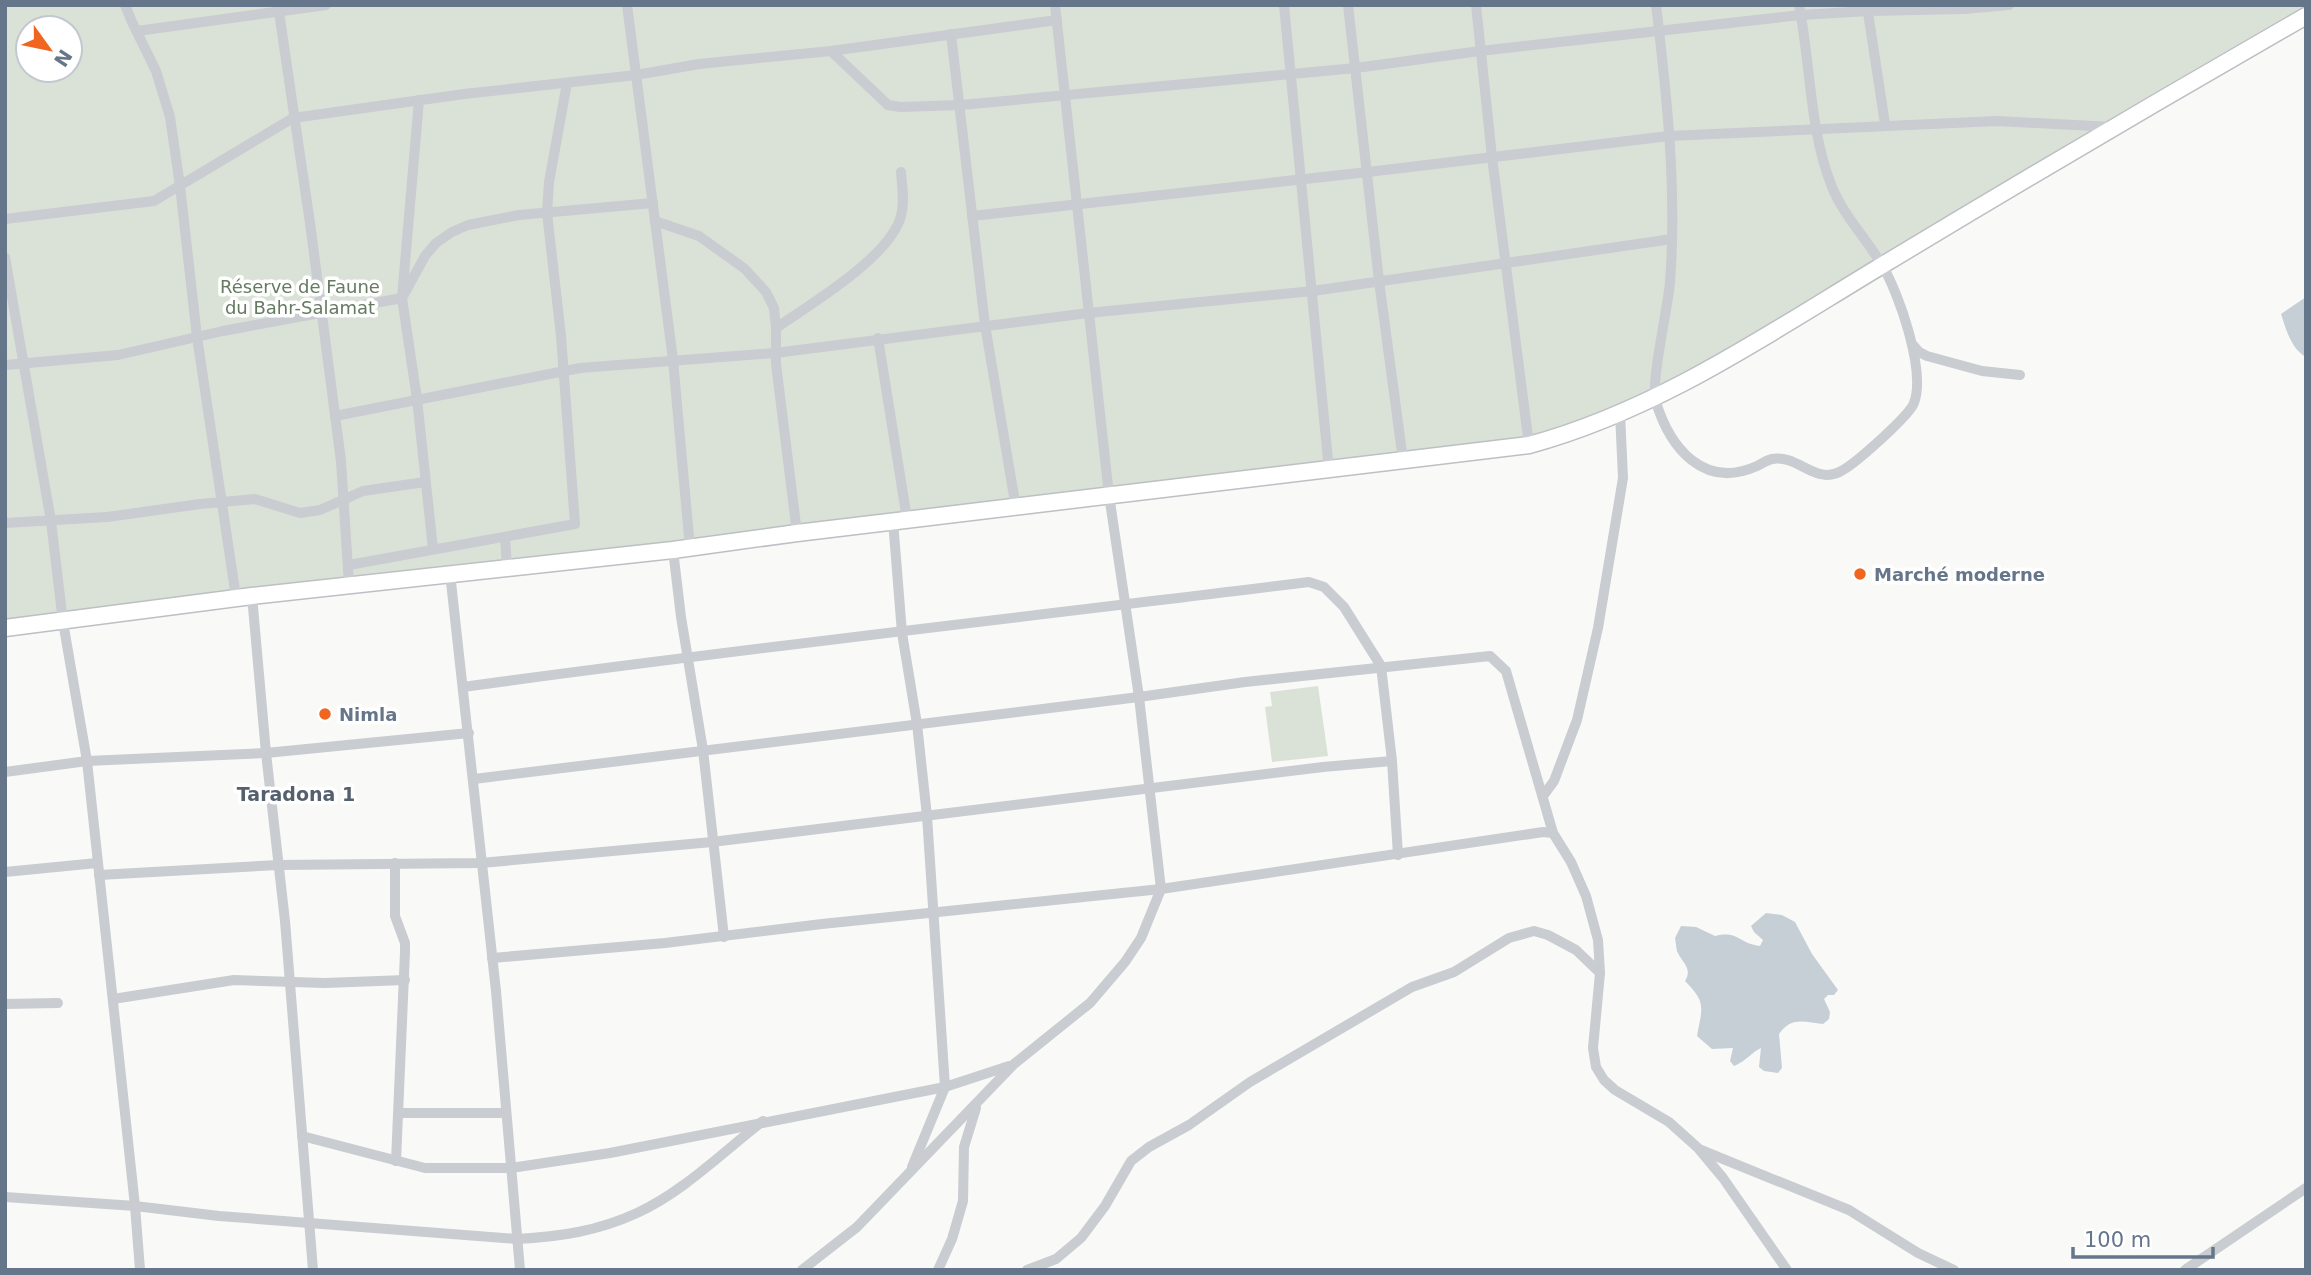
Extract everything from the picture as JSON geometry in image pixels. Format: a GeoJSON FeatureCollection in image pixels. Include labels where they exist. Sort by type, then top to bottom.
{"type":"FeatureCollection","features":[{"type":"Feature","properties":{"kind":"main road"},"geometry":{"type":"LineString","coordinates":[[5,628],[244,596],[691,548],[900,520],[1329,470],[1529,445],[1563,436],[1654,399],[1737,354],[2112,127],[2306,16]]}},
{"type":"Feature","properties":{"kind":"street"},"geometry":{"type":"LineString","coordinates":[[125,5],[163,89],[170,117],[197,337],[222,501],[244,596],[266,753],[285,921],[313,1270]]}},
{"type":"Feature","properties":{"kind":"street"},"geometry":{"type":"LineString","coordinates":[[137,32],[326,5]]}},
{"type":"Feature","properties":{"kind":"street"},"geometry":{"type":"LineString","coordinates":[[627,5],[673,360],[691,548]]}},
{"type":"Feature","properties":{"kind":"street"},"geometry":{"type":"LineString","coordinates":[[802,1270],[857,1227],[1014,1064],[1090,1003],[1125,962],[1141,938],[1161,889],[1139,697],[1109,495],[1055,5]]}},
{"type":"Feature","properties":{"kind":"street"},"geometry":{"type":"LineString","coordinates":[[1284,5],[1329,470]]}},
{"type":"Feature","properties":{"kind":"street"},"geometry":{"type":"LineString","coordinates":[[1348,5],[1379,281],[1403,460]]}},
{"type":"Feature","properties":{"kind":"street"},"geometry":{"type":"LineString","coordinates":[[1476,5],[1492,157],[1529,445]]}},
{"type":"Feature","properties":{"kind":"street"},"geometry":{"type":"LineString","coordinates":[[1656,5],[1669,136],[1672,239],[1666,319],[1654,399],[1669,433],[1683,454],[1701,468],[1725,473],[1745,471],[1772,459],[1783,459],[1814,474],[1830,475],[1843,470],[1913,406],[1917,394],[1917,379],[1913,345],[1901,306],[1882,265],[1833,190],[1816,129],[1800,10]]}},
{"type":"Feature","properties":{"kind":"street"},"geometry":{"type":"LineString","coordinates":[[831,51],[888,105],[961,105],[1356,68],[1800,10],[1964,9],[2009,5]]}},
{"type":"Feature","properties":{"kind":"street"},"geometry":{"type":"LineString","coordinates":[[1868,8],[1885,124]]}},
{"type":"Feature","properties":{"kind":"street"},"geometry":{"type":"LineString","coordinates":[[279,12],[335,416],[345,500],[349,584]]}},
{"type":"Feature","properties":{"kind":"street"},"geometry":{"type":"LineString","coordinates":[[5,219],[154,201],[293,118],[419,100],[636,75],[750,57],[831,51],[1057,20]]}},
{"type":"Feature","properties":{"kind":"street"},"geometry":{"type":"LineString","coordinates":[[951,34],[985,326],[1016,508]]}},
{"type":"Feature","properties":{"kind":"street"},"geometry":{"type":"LineString","coordinates":[[349,565],[575,524],[561,336],[547,213],[549,182],[567,83]]}},
{"type":"Feature","properties":{"kind":"street"},"geometry":{"type":"LineString","coordinates":[[419,100],[402,298],[417,398],[433,549]]}},
{"type":"Feature","properties":{"kind":"street"},"geometry":{"type":"LineString","coordinates":[[972,216],[1669,136],[1885,124],[1997,121],[2112,127]]}},
{"type":"Feature","properties":{"kind":"street"},"geometry":{"type":"LineString","coordinates":[[776,328],[838,286],[875,254],[895,230],[902,215],[901,172]]}},
{"type":"Feature","properties":{"kind":"street"},"geometry":{"type":"LineString","coordinates":[[402,298],[425,256],[436,243],[468,225],[519,215],[653,203]]}},
{"type":"Feature","properties":{"kind":"street"},"geometry":{"type":"LineString","coordinates":[[655,221],[699,236],[745,269],[766,292],[774,308],[775,354],[797,533]]}},
{"type":"Feature","properties":{"kind":"street"},"geometry":{"type":"LineString","coordinates":[[335,416],[417,398],[598,366],[775,354],[878,338],[1088,313],[1313,291],[1672,239]]}},
{"type":"Feature","properties":{"kind":"street"},"geometry":{"type":"LineString","coordinates":[[5,257],[51,522],[63,622],[87,761],[135,1206],[139,1270]]}},
{"type":"Feature","properties":{"kind":"street"},"geometry":{"type":"LineString","coordinates":[[5,365],[118,355],[197,337],[402,298]]}},
{"type":"Feature","properties":{"kind":"street"},"geometry":{"type":"LineString","coordinates":[[878,338],[900,520],[902,633],[917,724],[927,816],[945,1087],[909,1174]]}},
{"type":"Feature","properties":{"kind":"street"},"geometry":{"type":"LineString","coordinates":[[1913,345],[1927,356],[1982,371],[2020,375]]}},
{"type":"Feature","properties":{"kind":"street"},"geometry":{"type":"LineString","coordinates":[[1543,796],[1554,781],[1577,720],[1598,628],[1623,478],[1620,413]]}},
{"type":"Feature","properties":{"kind":"street"},"geometry":{"type":"LineString","coordinates":[[5,523],[51,522],[222,501],[260,499],[299,513],[320,510],[363,491],[425,482]]}},
{"type":"Feature","properties":{"kind":"street"},"geometry":{"type":"LineString","coordinates":[[505,537],[508,567]]}},
{"type":"Feature","properties":{"kind":"street"},"geometry":{"type":"LineString","coordinates":[[673,550],[703,750],[724,937]]}},
{"type":"Feature","properties":{"kind":"street"},"geometry":{"type":"LineString","coordinates":[[450,573],[496,991],[520,1270]]}},
{"type":"Feature","properties":{"kind":"street"},"geometry":{"type":"LineString","coordinates":[[463,687],[687,656],[902,633],[1309,582],[1324,587],[1344,607],[1381,666],[1392,761],[1398,855]]}},
{"type":"Feature","properties":{"kind":"street"},"geometry":{"type":"LineString","coordinates":[[474,779],[1381,666],[1490,656],[1506,671],[1553,833],[1572,863],[1586,896],[1598,940],[1600,973],[1593,1048],[1596,1067],[1604,1080],[1615,1090],[1669,1122],[1698,1148],[1723,1178],[1787,1270]]}},
{"type":"Feature","properties":{"kind":"street"},"geometry":{"type":"LineString","coordinates":[[5,772],[87,761],[266,753],[469,733]]}},
{"type":"Feature","properties":{"kind":"street"},"geometry":{"type":"LineString","coordinates":[[5,873],[278,865],[481,863],[712,842],[1323,766],[1392,761]]}},
{"type":"Feature","properties":{"kind":"street"},"geometry":{"type":"LineString","coordinates":[[492,958],[724,937],[1161,889],[1543,832],[1553,833]]}},
{"type":"Feature","properties":{"kind":"street"},"geometry":{"type":"LineString","coordinates":[[395,863],[395,916],[405,943],[396,1161]]}},
{"type":"Feature","properties":{"kind":"street"},"geometry":{"type":"LineString","coordinates":[[1027,1270],[1056,1259],[1082,1238],[1105,1206],[1131,1161],[1149,1147],[1189,1125],[1250,1082],[1412,987],[1454,972],[1508,938],[1534,931],[1548,935],[1576,950],[1600,973]]}},
{"type":"Feature","properties":{"kind":"street"},"geometry":{"type":"LineString","coordinates":[[113,999],[234,980],[405,980]]}},
{"type":"Feature","properties":{"kind":"street"},"geometry":{"type":"LineString","coordinates":[[5,1004],[58,1003]]}},
{"type":"Feature","properties":{"kind":"street"},"geometry":{"type":"LineString","coordinates":[[302,1136],[425,1168],[511,1168],[610,1153],[945,1087],[1014,1064]]}},
{"type":"Feature","properties":{"kind":"street"},"geometry":{"type":"LineString","coordinates":[[939,1270],[963,1201],[964,1147],[976,1105]]}},
{"type":"Feature","properties":{"kind":"street"},"geometry":{"type":"LineString","coordinates":[[399,1113],[505,1113]]}},
{"type":"Feature","properties":{"kind":"street"},"geometry":{"type":"LineString","coordinates":[[5,1197],[135,1206],[310,1224],[517,1239],[548,1237],[589,1230],[640,1212],[676,1189],[763,1121]]}},
{"type":"Feature","properties":{"kind":"street"},"geometry":{"type":"LineString","coordinates":[[1698,1148],[1849,1210],[1918,1253],[1954,1270]]}},
{"type":"Feature","properties":{"kind":"street"},"geometry":{"type":"LineString","coordinates":[[2185,1270],[2306,1188]]}},
{"type":"Feature","properties":{"kind":"green space","name":"Réserve de Faune du Bahr-Salamat"},"geometry":{"type":"Polygon","coordinates":[[[5,5],[2306,5],[2306,16],[1737,354],[1563,436],[5,628],[5,5]]]}},
{"type":"Feature","properties":{"kind":"green space"},"geometry":{"type":"Polygon","coordinates":[[[1318,686],[1328,756],[1272,762],[1265,707],[1272,706],[1270,692],[1318,686]]]}},
{"type":"Feature","properties":{"kind":"shaded area"},"geometry":{"type":"Polygon","coordinates":[[[2306,297],[2306,357],[2293,344],[2281,314],[2306,297]]]}},
{"type":"Feature","properties":{"kind":"shaded area"},"geometry":{"type":"Polygon","coordinates":[[[1766,913],[1782,915],[1795,922],[1812,954],[1838,990],[1824,999],[1830,1012],[1829,1019],[1823,1024],[1793,1022],[1779,1034],[1782,1068],[1778,1073],[1764,1071],[1759,1067],[1761,1048],[1734,1066],[1730,1061],[1733,1048],[1712,1049],[1697,1036],[1700,1001],[1685,981],[1688,973],[1677,951],[1675,938],[1681,926],[1696,927],[1715,936],[1734,936],[1760,946],[1763,940],[1751,926],[1766,913]]]}},
{"type":"Feature","properties":{"kind":"place","name":"Marché moderne"},"geometry":{"type":"Point","coordinates":[1860,574]}},
{"type":"Feature","properties":{"kind":"place","name":"Nimla"},"geometry":{"type":"Point","coordinates":[325,714]}},
{"type":"Feature","properties":{"kind":"district","name":"Taradona 1"},"geometry":{"type":"Point","coordinates":[296,794]}}]}
